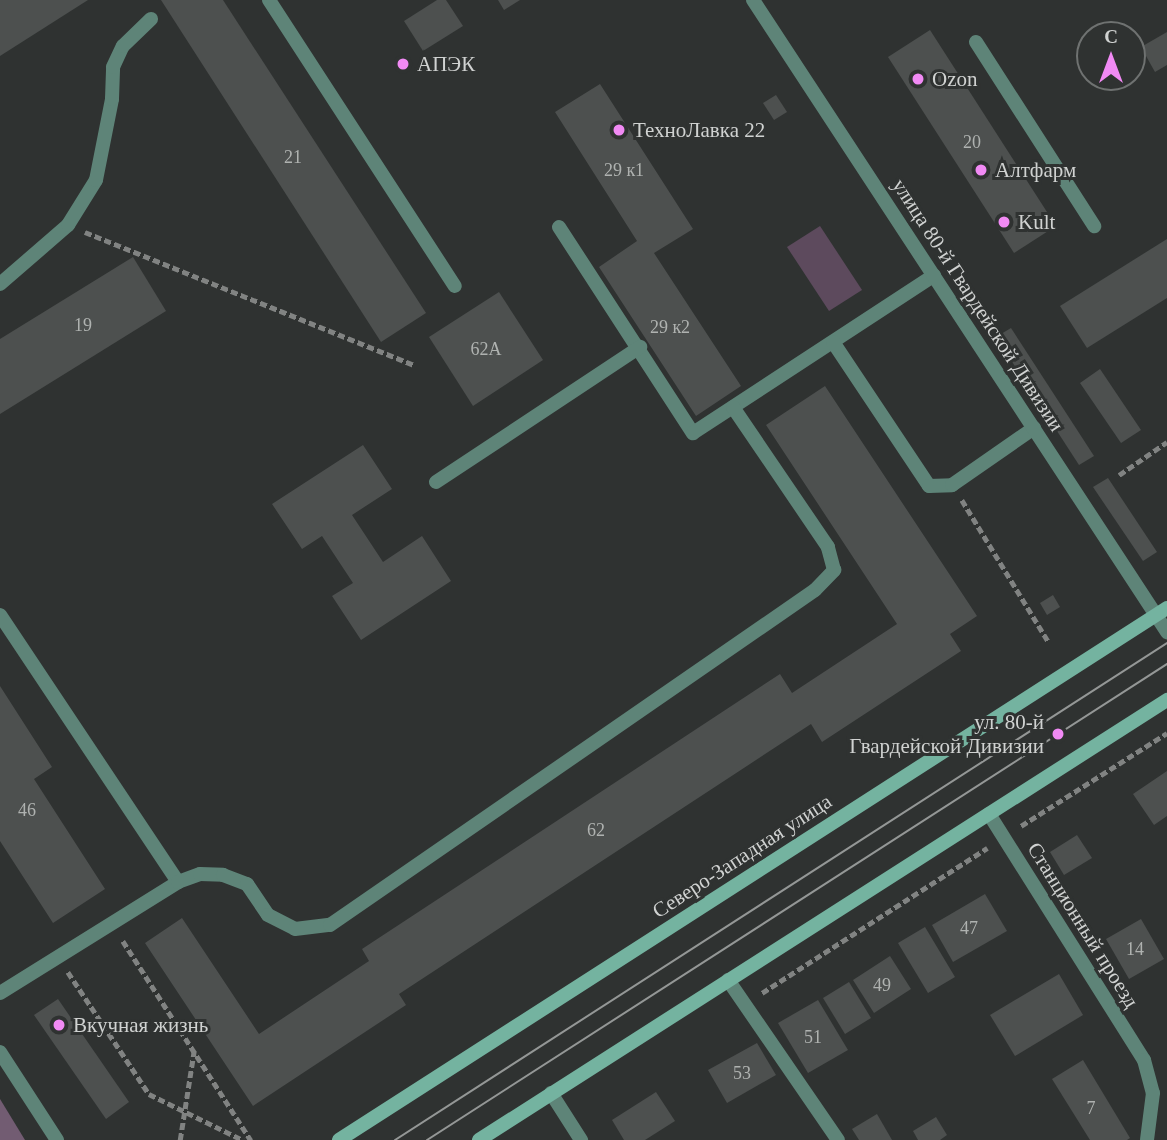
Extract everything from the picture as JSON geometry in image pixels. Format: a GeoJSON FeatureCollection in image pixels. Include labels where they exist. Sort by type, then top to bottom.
{"type":"FeatureCollection","features":[{"type":"Feature","properties":{"kind":"main road","name":"Северо-Западная улица"},"geometry":{"type":"LineString","coordinates":[[339,1140],[1162,611]]}},
{"type":"Feature","properties":{"kind":"main road"},"geometry":{"type":"LineString","coordinates":[[479,1140],[1167,700]]}},
{"type":"Feature","properties":{"kind":"street"},"geometry":{"type":"LineString","coordinates":[[269,0],[455,286]]}},
{"type":"Feature","properties":{"kind":"street","name":"улица 80-й Гвардейской Дивизии"},"geometry":{"type":"LineString","coordinates":[[753,0],[1034,428],[1162,611],[1167,632]]}},
{"type":"Feature","properties":{"kind":"street"},"geometry":{"type":"LineString","coordinates":[[0,284],[68,225],[96,180],[112,99],[113,67],[123,46],[151,19]]}},
{"type":"Feature","properties":{"kind":"street"},"geometry":{"type":"LineString","coordinates":[[975,42],[1094,226]]}},
{"type":"Feature","properties":{"kind":"street"},"geometry":{"type":"LineString","coordinates":[[559,227],[693,433],[933,275]]}},
{"type":"Feature","properties":{"kind":"street"},"geometry":{"type":"LineString","coordinates":[[832,342],[929,486],[952,485],[1034,428]]}},
{"type":"Feature","properties":{"kind":"street"},"geometry":{"type":"LineString","coordinates":[[436,482],[639,347]]}},
{"type":"Feature","properties":{"kind":"street"},"geometry":{"type":"LineString","coordinates":[[0,993],[178,882],[200,874],[223,875],[247,884],[268,915],[295,929],[330,925],[815,590],[834,570],[828,547],[733,407]]}},
{"type":"Feature","properties":{"kind":"street"},"geometry":{"type":"LineString","coordinates":[[0,614],[178,882]]}},
{"type":"Feature","properties":{"kind":"street","name":"Станционный проезд"},"geometry":{"type":"LineString","coordinates":[[989,814],[1144,1060],[1153,1093],[1147,1140]]}},
{"type":"Feature","properties":{"kind":"street"},"geometry":{"type":"LineString","coordinates":[[728,979],[838,1140]]}},
{"type":"Feature","properties":{"kind":"street"},"geometry":{"type":"LineString","coordinates":[[0,1052],[57,1140]]}},
{"type":"Feature","properties":{"kind":"street"},"geometry":{"type":"LineString","coordinates":[[551,1093],[581,1140]]}},
{"type":"Feature","properties":{"kind":"path"},"geometry":{"type":"LineString","coordinates":[[68,225],[415,365]]}},
{"type":"Feature","properties":{"kind":"path"},"geometry":{"type":"LineString","coordinates":[[1119,475],[1167,442]]}},
{"type":"Feature","properties":{"kind":"path"},"geometry":{"type":"LineString","coordinates":[[952,485],[1048,641]]}},
{"type":"Feature","properties":{"kind":"path"},"geometry":{"type":"LineString","coordinates":[[745,1004],[1167,733]]}},
{"type":"Feature","properties":{"kind":"path"},"geometry":{"type":"LineString","coordinates":[[112,924],[251,1140]]}},
{"type":"Feature","properties":{"kind":"path"},"geometry":{"type":"LineString","coordinates":[[58,957],[149,1094],[243,1140]]}},
{"type":"Feature","properties":{"kind":"path"},"geometry":{"type":"LineString","coordinates":[[180,1140],[194,1051]]}},
{"type":"Feature","properties":{"kind":"shaded area"},"geometry":{"type":"Polygon","coordinates":[[[820,226],[862,290],[829,311],[787,247],[820,226]]]}},
{"type":"Feature","properties":{"kind":"shaded area"},"geometry":{"type":"Polygon","coordinates":[[[0,1099],[25,1140],[0,1140],[0,1099]]]}},
{"type":"Feature","properties":{"kind":"building"},"geometry":{"type":"Polygon","coordinates":[[[0,0],[88,0],[0,56],[0,0]]]}},
{"type":"Feature","properties":{"kind":"building"},"geometry":{"type":"Polygon","coordinates":[[[161,0],[223,0],[426,313],[381,342],[161,0]]]}},
{"type":"Feature","properties":{"kind":"building"},"geometry":{"type":"Polygon","coordinates":[[[437,0],[446,0],[463,26],[423,51],[404,21],[437,0]]]}},
{"type":"Feature","properties":{"kind":"building"},"geometry":{"type":"Polygon","coordinates":[[[498,0],[520,0],[504,10],[498,0]]]}},
{"type":"Feature","properties":{"kind":"building"},"geometry":{"type":"Polygon","coordinates":[[[930,30],[1056,226],[1014,253],[888,57],[930,30]]]}},
{"type":"Feature","properties":{"kind":"building"},"geometry":{"type":"Polygon","coordinates":[[[1167,32],[1167,65],[1155,72],[1146,56],[1146,44],[1167,32]]]}},
{"type":"Feature","properties":{"kind":"building"},"geometry":{"type":"Polygon","coordinates":[[[600,84],[693,229],[654,253],[741,386],[696,416],[599,267],[637,241],[555,112],[600,84]]]}},
{"type":"Feature","properties":{"kind":"building"},"geometry":{"type":"Polygon","coordinates":[[[776,95],[787,112],[774,120],[763,103],[776,95]]]}},
{"type":"Feature","properties":{"kind":"building"},"geometry":{"type":"Polygon","coordinates":[[[1167,239],[1167,298],[1087,348],[1060,306],[1167,239]]]}},
{"type":"Feature","properties":{"kind":"building"},"geometry":{"type":"Polygon","coordinates":[[[133,257],[166,311],[0,414],[0,339],[133,257]]]}},
{"type":"Feature","properties":{"kind":"building"},"geometry":{"type":"Polygon","coordinates":[[[499,292],[543,360],[473,406],[429,337],[499,292]]]}},
{"type":"Feature","properties":{"kind":"building"},"geometry":{"type":"Polygon","coordinates":[[[1011,328],[1094,456],[1079,465],[996,337],[1011,328]]]}},
{"type":"Feature","properties":{"kind":"building"},"geometry":{"type":"Polygon","coordinates":[[[1100,369],[1141,430],[1121,443],[1080,383],[1100,369]]]}},
{"type":"Feature","properties":{"kind":"building"},"geometry":{"type":"Polygon","coordinates":[[[825,386],[977,616],[950,634],[961,651],[822,742],[811,724],[399,994],[406,1005],[253,1106],[145,943],[182,918],[259,1034],[369,961],[362,949],[780,674],[792,693],[897,624],[766,425],[825,386]]]}},
{"type":"Feature","properties":{"kind":"building"},"geometry":{"type":"Polygon","coordinates":[[[363,445],[392,489],[352,515],[383,562],[422,536],[451,581],[361,640],[332,596],[353,583],[322,536],[302,549],[272,504],[363,445]]]}},
{"type":"Feature","properties":{"kind":"building"},"geometry":{"type":"Polygon","coordinates":[[[1108,478],[1157,552],[1143,561],[1093,487],[1108,478]]]}},
{"type":"Feature","properties":{"kind":"building"},"geometry":{"type":"Polygon","coordinates":[[[1053,595],[1060,607],[1047,615],[1040,603],[1053,595]]]}},
{"type":"Feature","properties":{"kind":"building"},"geometry":{"type":"Polygon","coordinates":[[[0,686],[52,767],[34,779],[105,889],[53,923],[0,841],[0,686]]]}},
{"type":"Feature","properties":{"kind":"building"},"geometry":{"type":"Polygon","coordinates":[[[1167,771],[1167,816],[1154,825],[1133,794],[1167,771]]]}},
{"type":"Feature","properties":{"kind":"building"},"geometry":{"type":"Polygon","coordinates":[[[1077,835],[1092,858],[1064,875],[1050,852],[1077,835]]]}},
{"type":"Feature","properties":{"kind":"building"},"geometry":{"type":"Polygon","coordinates":[[[985,894],[1007,931],[953,962],[932,925],[985,894]]]}},
{"type":"Feature","properties":{"kind":"building"},"geometry":{"type":"Polygon","coordinates":[[[1141,919],[1164,959],[1129,979],[1106,939],[1141,919]]]}},
{"type":"Feature","properties":{"kind":"building"},"geometry":{"type":"Polygon","coordinates":[[[925,927],[955,977],[928,993],[898,943],[925,927]]]}},
{"type":"Feature","properties":{"kind":"building"},"geometry":{"type":"Polygon","coordinates":[[[890,956],[911,989],[874,1013],[853,980],[890,956]]]}},
{"type":"Feature","properties":{"kind":"building"},"geometry":{"type":"Polygon","coordinates":[[[1059,974],[1083,1015],[1015,1056],[990,1015],[1059,974]]]}},
{"type":"Feature","properties":{"kind":"building"},"geometry":{"type":"Polygon","coordinates":[[[849,982],[871,1018],[845,1034],[823,998],[849,982]]]}},
{"type":"Feature","properties":{"kind":"building"},"geometry":{"type":"Polygon","coordinates":[[[58,999],[129,1102],[106,1119],[34,1015],[58,999]]]}},
{"type":"Feature","properties":{"kind":"building"},"geometry":{"type":"Polygon","coordinates":[[[818,1000],[848,1050],[808,1073],[778,1023],[818,1000]]]}},
{"type":"Feature","properties":{"kind":"building"},"geometry":{"type":"Polygon","coordinates":[[[757,1043],[776,1075],[727,1103],[708,1070],[757,1043]]]}},
{"type":"Feature","properties":{"kind":"building"},"geometry":{"type":"Polygon","coordinates":[[[1083,1060],[1130,1138],[1127,1140],[1090,1140],[1052,1079],[1083,1060]]]}},
{"type":"Feature","properties":{"kind":"building"},"geometry":{"type":"Polygon","coordinates":[[[656,1092],[675,1121],[645,1140],[624,1140],[612,1120],[656,1092]]]}},
{"type":"Feature","properties":{"kind":"building"},"geometry":{"type":"Polygon","coordinates":[[[877,1114],[892,1140],[859,1140],[852,1129],[877,1114]]]}},
{"type":"Feature","properties":{"kind":"building"},"geometry":{"type":"Polygon","coordinates":[[[936,1117],[947,1135],[940,1140],[918,1140],[913,1131],[936,1117]]]}},
{"type":"Feature","properties":{"kind":"tram line"},"geometry":{"type":"LineString","coordinates":[[395,1140],[1167,643]]}},
{"type":"Feature","properties":{"kind":"tram line"},"geometry":{"type":"LineString","coordinates":[[427,1140],[1167,664]]}},
{"type":"Feature","properties":{"kind":"place","name":"АПЭК"},"geometry":{"type":"Point","coordinates":[403,64]}},
{"type":"Feature","properties":{"kind":"place","name":"Ozon"},"geometry":{"type":"Point","coordinates":[918,79]}},
{"type":"Feature","properties":{"kind":"place","name":"ТехноЛавка 22"},"geometry":{"type":"Point","coordinates":[619,130]}},
{"type":"Feature","properties":{"kind":"place","name":"Алтфарм"},"geometry":{"type":"Point","coordinates":[981,170]}},
{"type":"Feature","properties":{"kind":"place","name":"Kult"},"geometry":{"type":"Point","coordinates":[1004,222]}},
{"type":"Feature","properties":{"kind":"place","name":"ул. 80-й Гвардейской Дивизии"},"geometry":{"type":"Point","coordinates":[1058,734]}},
{"type":"Feature","properties":{"kind":"place","name":"Вкучная жизнь"},"geometry":{"type":"Point","coordinates":[59,1025]}}]}
